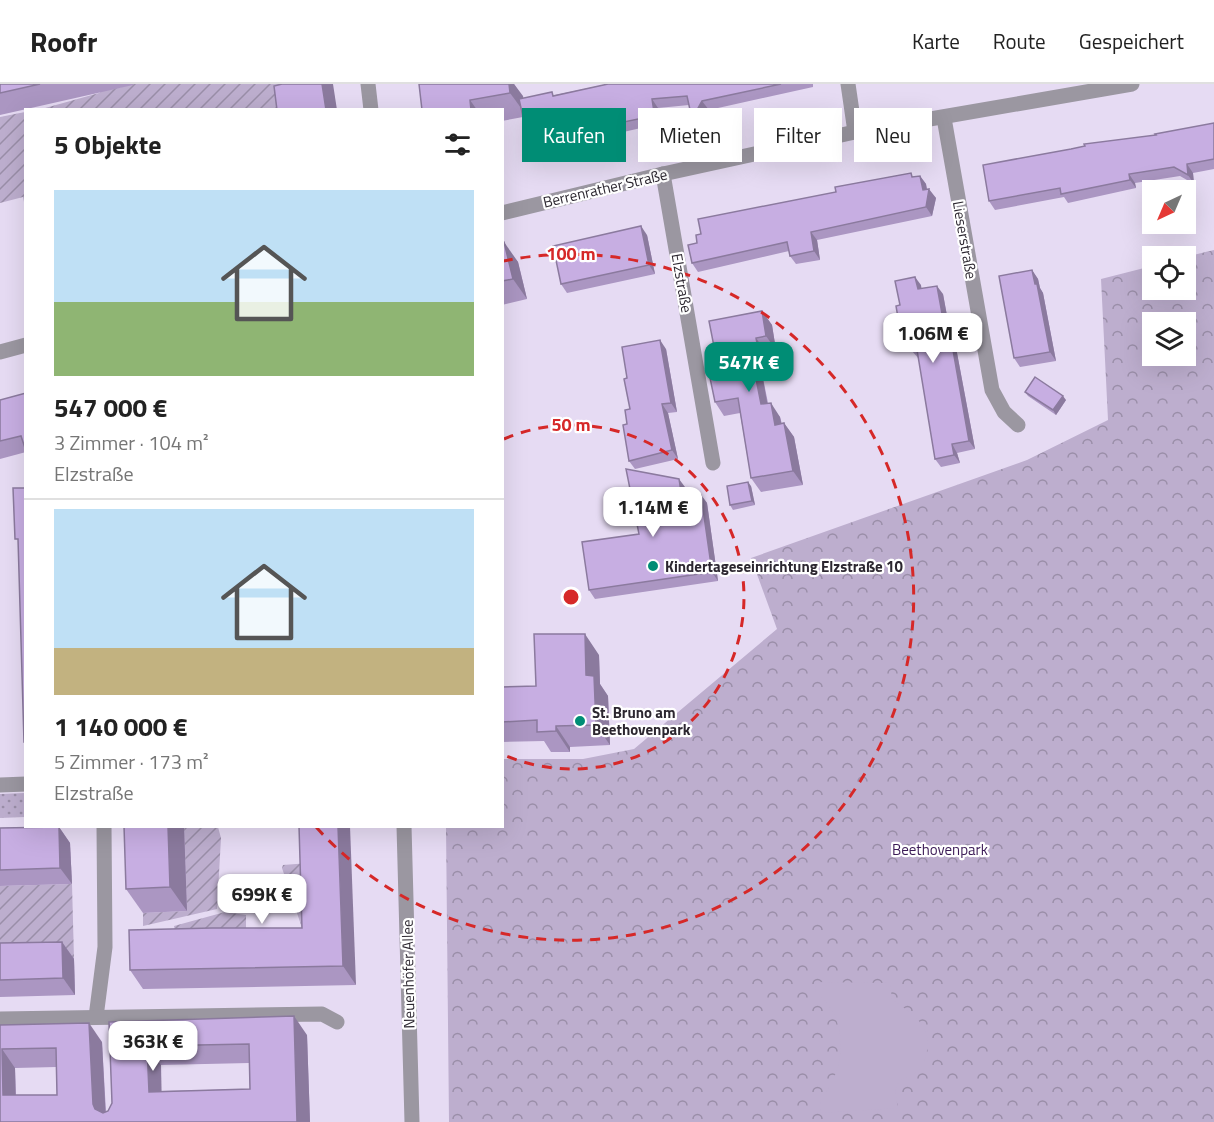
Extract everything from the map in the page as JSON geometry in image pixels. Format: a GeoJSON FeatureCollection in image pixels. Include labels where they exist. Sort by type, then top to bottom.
{"type":"FeatureCollection","features":[{"type":"Feature","properties":{"kind":"street"},"geometry":{"type":"LineString","coordinates":[[368,84],[371,108]]}},
{"type":"Feature","properties":{"kind":"street"},"geometry":{"type":"LineString","coordinates":[[848,84],[854,125]]}},
{"type":"Feature","properties":{"kind":"street","name":"Berrenrather Straße"},"geometry":{"type":"LineString","coordinates":[[932,120],[1132,84]]}},
{"type":"Feature","properties":{"kind":"street","name":"Lieserstraße"},"geometry":{"type":"LineString","coordinates":[[944,118],[992,390],[1004,412],[1018,424]]}},
{"type":"Feature","properties":{"kind":"street","name":"Berrenrather Straße"},"geometry":{"type":"LineString","coordinates":[[504,213],[663,174],[854,132]]}},
{"type":"Feature","properties":{"kind":"street","name":"Elzstraße"},"geometry":{"type":"LineString","coordinates":[[663,174],[713,463]]}},
{"type":"Feature","properties":{"kind":"street"},"geometry":{"type":"LineString","coordinates":[[0,352],[24,346]]}},
{"type":"Feature","properties":{"kind":"street"},"geometry":{"type":"LineString","coordinates":[[0,785],[24,784]]}},
{"type":"Feature","properties":{"kind":"street"},"geometry":{"type":"LineString","coordinates":[[104,828],[103,1017],[111,1034]]}},
{"type":"Feature","properties":{"kind":"street","name":"Neuenhöfer Allee"},"geometry":{"type":"LineString","coordinates":[[404,828],[412,1122]]}},
{"type":"Feature","properties":{"kind":"street"},"geometry":{"type":"LineString","coordinates":[[0,1019],[322,1014],[337,1022]]}},
{"type":"Feature","properties":{"kind":"green space"},"geometry":{"type":"Polygon","coordinates":[[[111,84],[118,88],[133,84],[293,84],[288,108],[45,108],[99,93],[111,84]]]}},
{"type":"Feature","properties":{"kind":"green space"},"geometry":{"type":"Polygon","coordinates":[[[24,112],[24,202],[23,197],[0,203],[0,117],[24,112]]]}},
{"type":"Feature","properties":{"kind":"green space","name":"Beethovenpark"},"geometry":{"type":"Polygon","coordinates":[[[1214,250],[1214,1122],[449,1122],[446,828],[504,828],[504,759],[583,759],[634,749],[777,629],[751,558],[1027,460],[1108,420],[1101,279],[1142,269],[1142,300],[1196,300],[1196,254],[1214,250]]]}},
{"type":"Feature","properties":{"kind":"green space"},"geometry":{"type":"Polygon","coordinates":[[[24,793],[24,817],[0,818],[0,794],[24,793]]]}},
{"type":"Feature","properties":{"kind":"green space"},"geometry":{"type":"Polygon","coordinates":[[[184,828],[218,828],[221,838],[217,909],[143,926],[143,913],[187,911],[184,828]]]}},
{"type":"Feature","properties":{"kind":"green space"},"geometry":{"type":"Polygon","coordinates":[[[309,863],[306,940],[282,868],[283,865],[309,863]]]}},
{"type":"Feature","properties":{"kind":"green space"},"geometry":{"type":"Polygon","coordinates":[[[72,884],[74,959],[0,960],[0,886],[72,884]]]}},
{"type":"Feature","properties":{"kind":"green space"},"geometry":{"type":"Polygon","coordinates":[[[225,912],[246,915],[246,943],[177,943],[174,926],[225,912]]]}},
{"type":"Feature","properties":{"kind":"green space"},"geometry":{"type":"Polygon","coordinates":[[[815,982],[890,983],[892,999],[920,1022],[927,1036],[925,1060],[919,1070],[897,1085],[898,1108],[821,1113],[820,1100],[836,1074],[841,1044],[835,1016],[816,992],[815,982]]]}},
{"type":"Feature","properties":{"kind":"building"},"geometry":{"type":"Polygon","coordinates":[[[0,84],[40,84],[0,93],[0,84]]]}},
{"type":"Feature","properties":{"kind":"building"},"geometry":{"type":"Polygon","coordinates":[[[322,84],[326,108],[277,108],[274,86],[322,84]]]}},
{"type":"Feature","properties":{"kind":"building"},"geometry":{"type":"Polygon","coordinates":[[[419,84],[509,84],[510,93],[470,100],[471,108],[422,108],[419,84]]]}},
{"type":"Feature","properties":{"kind":"building"},"geometry":{"type":"Polygon","coordinates":[[[608,84],[781,84],[702,101],[698,108],[690,108],[687,96],[652,99],[653,108],[638,108],[638,119],[626,122],[626,108],[522,108],[522,112],[519,99],[552,92],[553,96],[608,84]]]}},
{"type":"Feature","properties":{"kind":"building"},"geometry":{"type":"Polygon","coordinates":[[[1214,123],[1214,159],[1187,164],[1188,175],[1174,167],[1129,174],[1130,180],[1061,194],[1060,188],[989,201],[983,165],[1071,149],[1085,146],[1084,144],[1156,135],[1214,123]]]}},
{"type":"Feature","properties":{"kind":"building"},"geometry":{"type":"Polygon","coordinates":[[[911,173],[912,177],[920,176],[923,190],[929,189],[926,207],[811,232],[814,251],[790,256],[787,242],[692,263],[688,245],[697,243],[696,235],[701,234],[698,219],[836,192],[835,187],[911,173]]]}},
{"type":"Feature","properties":{"kind":"building"},"geometry":{"type":"Polygon","coordinates":[[[641,226],[649,265],[561,284],[553,246],[641,226]]]}},
{"type":"Feature","properties":{"kind":"building"},"geometry":{"type":"Polygon","coordinates":[[[504,242],[513,279],[504,281],[504,242]]]}},
{"type":"Feature","properties":{"kind":"building"},"geometry":{"type":"Polygon","coordinates":[[[1032,270],[1035,284],[1037,284],[1050,352],[1014,358],[999,276],[1032,270]]]}},
{"type":"Feature","properties":{"kind":"building"},"geometry":{"type":"Polygon","coordinates":[[[915,277],[918,289],[937,286],[945,330],[948,329],[953,350],[969,441],[952,444],[954,455],[935,459],[917,350],[912,351],[910,339],[902,341],[896,306],[900,305],[895,281],[915,277]]]}},
{"type":"Feature","properties":{"kind":"building"},"geometry":{"type":"Polygon","coordinates":[[[762,311],[766,336],[756,338],[758,348],[750,349],[761,404],[771,403],[775,425],[784,423],[793,471],[751,478],[738,398],[715,402],[710,378],[720,377],[709,321],[762,311]]]}},
{"type":"Feature","properties":{"kind":"building"},"geometry":{"type":"Polygon","coordinates":[[[660,340],[671,403],[662,404],[672,450],[629,461],[623,425],[627,424],[625,410],[630,409],[624,379],[627,378],[622,347],[660,340]]]}},
{"type":"Feature","properties":{"kind":"building"},"geometry":{"type":"Polygon","coordinates":[[[1035,377],[1063,396],[1053,410],[1025,392],[1035,377]]]}},
{"type":"Feature","properties":{"kind":"building"},"geometry":{"type":"Polygon","coordinates":[[[24,394],[24,445],[21,436],[0,441],[0,400],[24,394]]]}},
{"type":"Feature","properties":{"kind":"building"},"geometry":{"type":"Polygon","coordinates":[[[626,469],[679,479],[682,498],[701,495],[712,572],[589,590],[582,542],[639,534],[626,469]]]}},
{"type":"Feature","properties":{"kind":"building"},"geometry":{"type":"Polygon","coordinates":[[[748,482],[752,501],[730,505],[727,486],[748,482]]]}},
{"type":"Feature","properties":{"kind":"building"},"geometry":{"type":"Polygon","coordinates":[[[13,488],[24,488],[24,742],[18,539],[15,539],[13,488]]]}},
{"type":"Feature","properties":{"kind":"building"},"geometry":{"type":"Polygon","coordinates":[[[534,634],[585,634],[586,675],[594,676],[596,725],[556,726],[556,731],[537,732],[537,720],[504,722],[504,687],[536,686],[534,634]]]}},
{"type":"Feature","properties":{"kind":"building"},"geometry":{"type":"Polygon","coordinates":[[[0,828],[59,828],[60,868],[0,870],[0,828]]]}},
{"type":"Feature","properties":{"kind":"building"},"geometry":{"type":"Polygon","coordinates":[[[124,828],[168,828],[170,887],[126,889],[124,828]]]}},
{"type":"Feature","properties":{"kind":"building"},"geometry":{"type":"Polygon","coordinates":[[[299,828],[338,828],[343,966],[130,970],[129,930],[302,928],[299,828]]]}},
{"type":"Feature","properties":{"kind":"building"},"geometry":{"type":"Polygon","coordinates":[[[62,942],[63,978],[0,980],[0,943],[62,942]]]}},
{"type":"Feature","properties":{"kind":"building"},"geometry":{"type":"Polygon","coordinates":[[[294,1016],[297,1122],[0,1122],[0,1025],[89,1023],[93,1104],[95,1109],[103,1113],[108,1111],[112,1103],[109,1022],[294,1016]],[[249,1044],[147,1046],[149,1092],[250,1089],[249,1044]],[[56,1048],[2,1049],[3,1095],[57,1095],[56,1048]]]}},
{"type":"Feature","properties":{"kind":"place","name":"Kindertageseinrichtung Elzstraße 10"},"geometry":{"type":"Point","coordinates":[653,566]}},
{"type":"Feature","properties":{"kind":"place","name":"St. Bruno am Beethovenpark"},"geometry":{"type":"Point","coordinates":[580,721]}}]}
